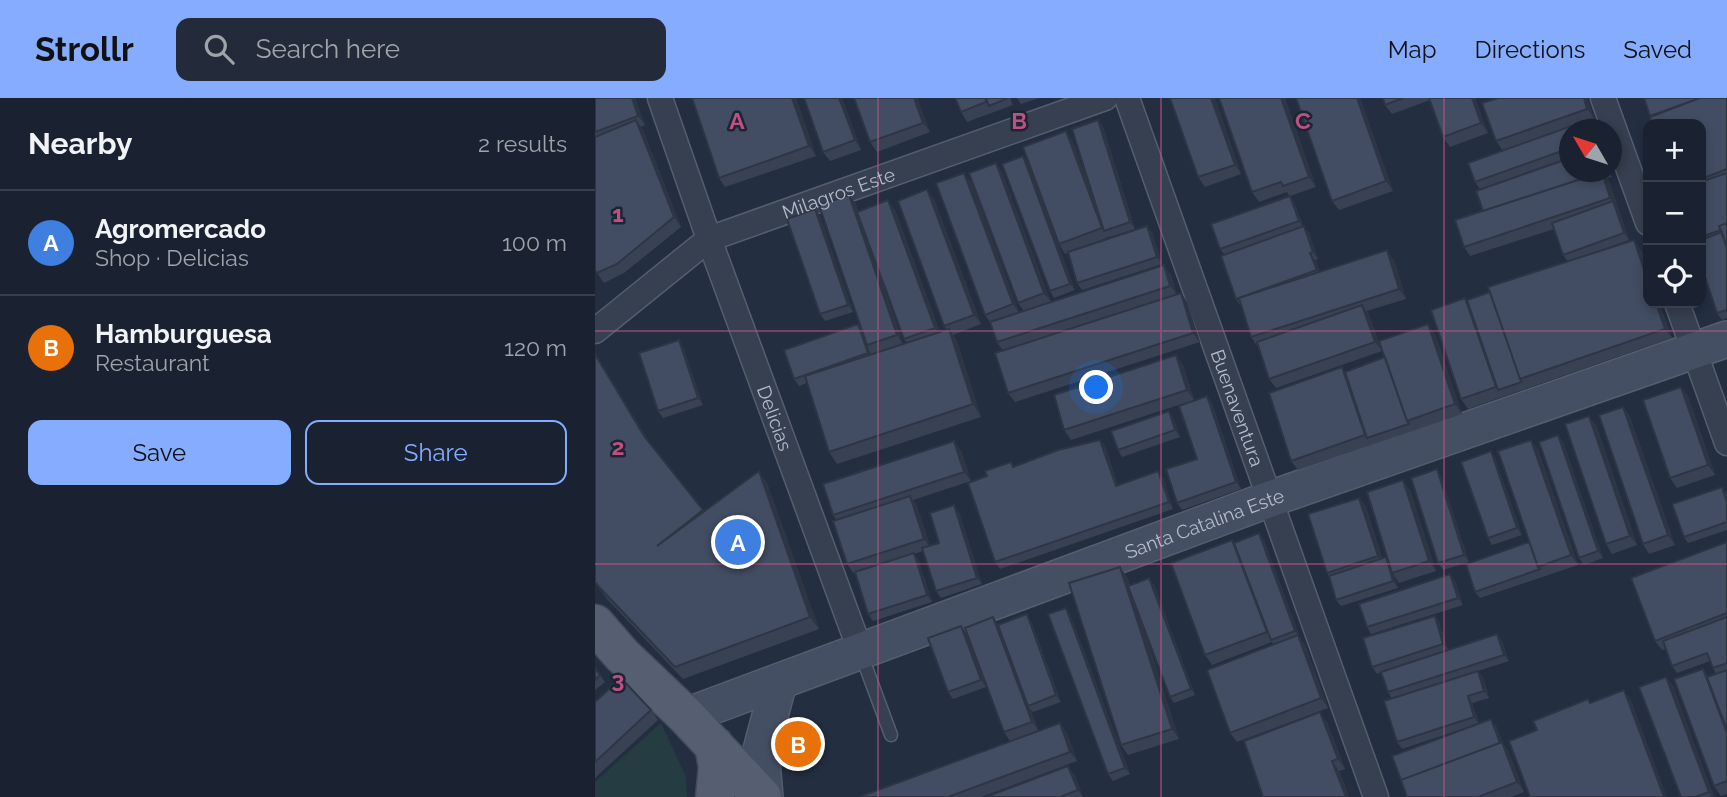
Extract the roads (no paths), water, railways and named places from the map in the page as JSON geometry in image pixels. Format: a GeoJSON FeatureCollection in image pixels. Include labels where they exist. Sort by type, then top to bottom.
{"type":"FeatureCollection","features":[{"type":"Feature","properties":{"kind":"main road"},"geometry":{"type":"LineString","coordinates":[[595,624],[622,655],[686,716],[764,797]]}},
{"type":"Feature","properties":{"kind":"main road"},"geometry":{"type":"LineString","coordinates":[[714,745],[718,767],[715,797]]}},
{"type":"Feature","properties":{"kind":"street","name":"Delicias"},"geometry":{"type":"LineString","coordinates":[[660,98],[860,650]]}},
{"type":"Feature","properties":{"kind":"street","name":"Milagros Este"},"geometry":{"type":"LineString","coordinates":[[595,331],[709,239],[1105,98]]}},
{"type":"Feature","properties":{"kind":"street","name":"Buenaventura"},"geometry":{"type":"LineString","coordinates":[[1128,98],[1376,797]]}},
{"type":"Feature","properties":{"kind":"street"},"geometry":{"type":"LineString","coordinates":[[1603,98],[1643,209]]}},
{"type":"Feature","properties":{"kind":"street"},"geometry":{"type":"LineString","coordinates":[[1679,308],[1727,443]]}},
{"type":"Feature","properties":{"kind":"street","name":"Santa Catalina Este"},"geometry":{"type":"LineString","coordinates":[[686,716],[1270,499],[1727,339]]}},
{"type":"Feature","properties":{"kind":"street"},"geometry":{"type":"LineString","coordinates":[[764,797],[761,750],[779,682]]}},
{"type":"Feature","properties":{"kind":"lane","name":"Delicias"},"geometry":{"type":"LineString","coordinates":[[860,650],[891,735]]}},
{"type":"Feature","properties":{"kind":"place","name":"Agromercado"},"geometry":{"type":"Point","coordinates":[738,542]}},
{"type":"Feature","properties":{"kind":"place","name":"Hamburguesa"},"geometry":{"type":"Point","coordinates":[798,744]}}]}
